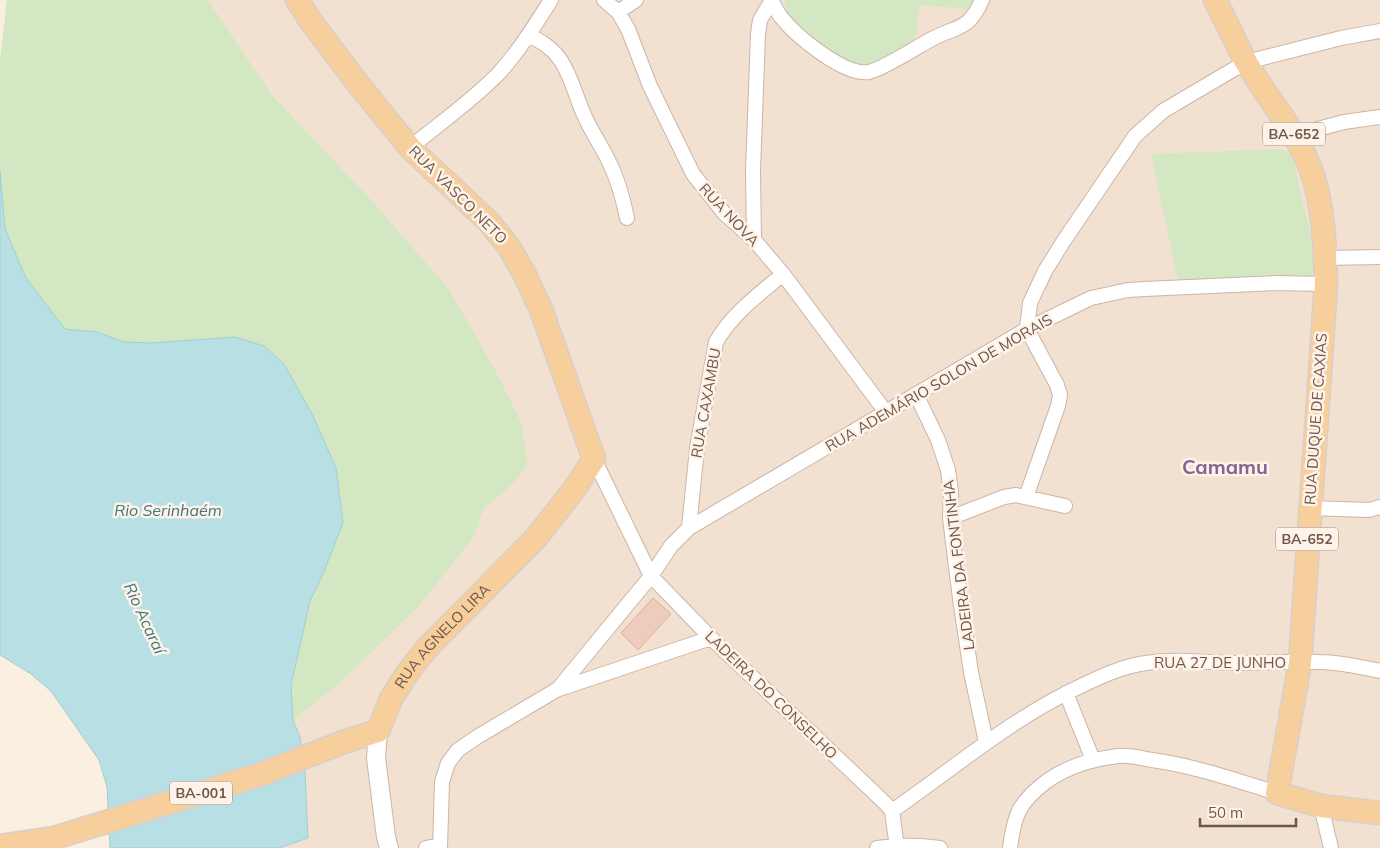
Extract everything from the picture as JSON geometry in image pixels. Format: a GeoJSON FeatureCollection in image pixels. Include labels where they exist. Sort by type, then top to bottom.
{"type":"FeatureCollection","features":[{"type":"Feature","properties":{"kind":"main road","name":"RUA VASCO NETO"},"geometry":{"type":"LineString","coordinates":[[297,0],[359,85],[410,148],[489,222],[509,247],[525,275],[542,312],[594,458]]}},
{"type":"Feature","properties":{"kind":"main road","name":"BA-652"},"geometry":{"type":"LineString","coordinates":[[1215,0],[1246,62],[1295,134],[1311,171],[1319,201],[1326,258],[1326,284]]}},
{"type":"Feature","properties":{"kind":"main road","name":"RUA DUQUE DE CAXIAS"},"geometry":{"type":"LineString","coordinates":[[1277,793],[1300,663],[1309,508],[1326,284]]}},
{"type":"Feature","properties":{"kind":"main road","name":"RUA AGNELO LIRA"},"geometry":{"type":"LineString","coordinates":[[378,731],[391,699],[408,672],[429,646],[536,538],[575,488],[594,458]]}},
{"type":"Feature","properties":{"kind":"main road","name":"BA-001"},"geometry":{"type":"LineString","coordinates":[[0,846],[54,838],[259,775],[346,741],[378,731]]}},
{"type":"Feature","properties":{"kind":"main road"},"geometry":{"type":"LineString","coordinates":[[1277,793],[1321,806],[1380,813]]}},
{"type":"Feature","properties":{"kind":"street"},"geometry":{"type":"LineString","coordinates":[[410,148],[476,94],[499,72],[529,35],[551,0]]}},
{"type":"Feature","properties":{"kind":"street","name":"RUA NOVA"},"geometry":{"type":"LineString","coordinates":[[604,0],[618,12],[628,29],[654,94],[693,174],[724,213],[754,240],[783,274],[885,411]]}},
{"type":"Feature","properties":{"kind":"street"},"geometry":{"type":"LineString","coordinates":[[618,12],[636,0]]}},
{"type":"Feature","properties":{"kind":"street"},"geometry":{"type":"LineString","coordinates":[[754,240],[753,171],[758,34],[760,20],[772,0],[781,16],[793,29],[841,66],[856,72],[870,72],[940,34],[960,27],[970,21],[982,0]]}},
{"type":"Feature","properties":{"kind":"street"},"geometry":{"type":"LineString","coordinates":[[1026,497],[1058,406],[1060,394],[1055,380],[1027,328],[1030,303],[1045,271],[1090,200],[1135,136],[1163,111],[1246,62],[1341,38],[1380,31]]}},
{"type":"Feature","properties":{"kind":"street"},"geometry":{"type":"LineString","coordinates":[[529,35],[547,46],[567,70],[574,93],[610,164],[621,191],[628,218]]}},
{"type":"Feature","properties":{"kind":"street"},"geometry":{"type":"LineString","coordinates":[[1295,134],[1344,122],[1380,117]]}},
{"type":"Feature","properties":{"kind":"street"},"geometry":{"type":"LineString","coordinates":[[1326,258],[1380,257]]}},
{"type":"Feature","properties":{"kind":"street","name":"RUA CAXAMBU"},"geometry":{"type":"LineString","coordinates":[[689,528],[697,448],[716,342],[738,312],[783,274]]}},
{"type":"Feature","properties":{"kind":"street","name":"RUA ADEMÁRIO SOLON DE MORAIS"},"geometry":{"type":"LineString","coordinates":[[558,689],[651,576],[671,546],[689,528],[1027,328],[1091,298],[1128,290],[1221,285],[1326,284]]}},
{"type":"Feature","properties":{"kind":"street","name":"LADEIRA DA FONTINHA"},"geometry":{"type":"LineString","coordinates":[[916,394],[938,440],[948,470],[951,492],[950,518],[970,663],[986,742]]}},
{"type":"Feature","properties":{"kind":"street","name":"RUA VASCO NETO"},"geometry":{"type":"LineString","coordinates":[[594,458],[651,576]]}},
{"type":"Feature","properties":{"kind":"street"},"geometry":{"type":"LineString","coordinates":[[950,518],[1004,497],[1026,497],[1065,506]]}},
{"type":"Feature","properties":{"kind":"street"},"geometry":{"type":"LineString","coordinates":[[1309,508],[1369,510],[1380,507]]}},
{"type":"Feature","properties":{"kind":"street","name":"LADEIRA DO CONSELHO"},"geometry":{"type":"LineString","coordinates":[[651,576],[711,638],[885,803],[892,812]]}},
{"type":"Feature","properties":{"kind":"street"},"geometry":{"type":"LineString","coordinates":[[436,847],[442,782],[448,763],[458,750],[558,689],[711,638]]}},
{"type":"Feature","properties":{"kind":"street","name":"RUA 27 DE JUNHO"},"geometry":{"type":"LineString","coordinates":[[892,812],[1025,715],[1066,693],[1128,666],[1174,661],[1212,663],[1320,662],[1380,671]]}},
{"type":"Feature","properties":{"kind":"street"},"geometry":{"type":"LineString","coordinates":[[1066,693],[1093,760]]}},
{"type":"Feature","properties":{"kind":"street","name":"RUA AGNELO LIRA"},"geometry":{"type":"LineString","coordinates":[[378,731],[376,758],[389,848]]}},
{"type":"Feature","properties":{"kind":"street"},"geometry":{"type":"LineString","coordinates":[[1010,848],[1012,825],[1018,811],[1027,798],[1056,775],[1071,767],[1093,760],[1120,756],[1175,763],[1215,773],[1277,793]]}},
{"type":"Feature","properties":{"kind":"street"},"geometry":{"type":"LineString","coordinates":[[1321,806],[1332,848]]}},
{"type":"Feature","properties":{"kind":"street"},"geometry":{"type":"LineString","coordinates":[[892,812],[897,847]]}},
{"type":"Feature","properties":{"kind":"street"},"geometry":{"type":"LineString","coordinates":[[877,848],[921,845],[940,848]]}},
{"type":"Feature","properties":{"kind":"shaded area"},"geometry":{"type":"Polygon","coordinates":[[[208,0],[1380,0],[1380,848],[279,848],[308,838],[305,773],[300,737],[293,720],[339,684],[420,605],[474,537],[484,508],[508,489],[521,422],[496,371],[449,289],[375,204],[272,95],[208,0]]]}},
{"type":"Feature","properties":{"kind":"green space"},"geometry":{"type":"Polygon","coordinates":[[[7,0],[208,0],[272,95],[375,204],[449,289],[496,371],[521,422],[528,464],[508,489],[484,508],[474,537],[420,605],[339,684],[293,720],[291,685],[310,601],[323,574],[343,522],[336,468],[312,414],[284,364],[235,337],[151,343],[124,342],[97,332],[65,329],[26,278],[5,229],[0,170],[0,60],[7,0]]]}},
{"type":"Feature","properties":{"kind":"green space"},"geometry":{"type":"Polygon","coordinates":[[[785,0],[973,0],[970,9],[920,5],[915,40],[868,66],[841,60],[786,20],[785,0]]]}},
{"type":"Feature","properties":{"kind":"green space"},"geometry":{"type":"Polygon","coordinates":[[[1282,149],[1292,156],[1320,275],[1317,280],[1179,285],[1151,154],[1282,149]]]}},
{"type":"Feature","properties":{"kind":"water","name":"Rio Serinhaém"},"geometry":{"type":"Polygon","coordinates":[[[0,170],[5,229],[26,278],[65,329],[97,332],[124,342],[151,343],[235,337],[264,346],[284,364],[312,414],[336,468],[343,523],[310,601],[291,685],[293,720],[300,737],[305,773],[308,838],[279,848],[110,848],[107,787],[99,760],[51,691],[31,674],[0,655],[0,170]]]}},
{"type":"Feature","properties":{"kind":"building"},"geometry":{"type":"Polygon","coordinates":[[[653,598],[671,614],[638,650],[621,633],[653,598]]]}},
{"type":"Feature","properties":{"kind":"district","name":"Camamu"},"geometry":{"type":"Point","coordinates":[1225,467]}},
{"type":"Feature","properties":{"kind":"water label","name":"Rio Acaraí"},"geometry":{"type":"Point","coordinates":[145,618]}}]}
